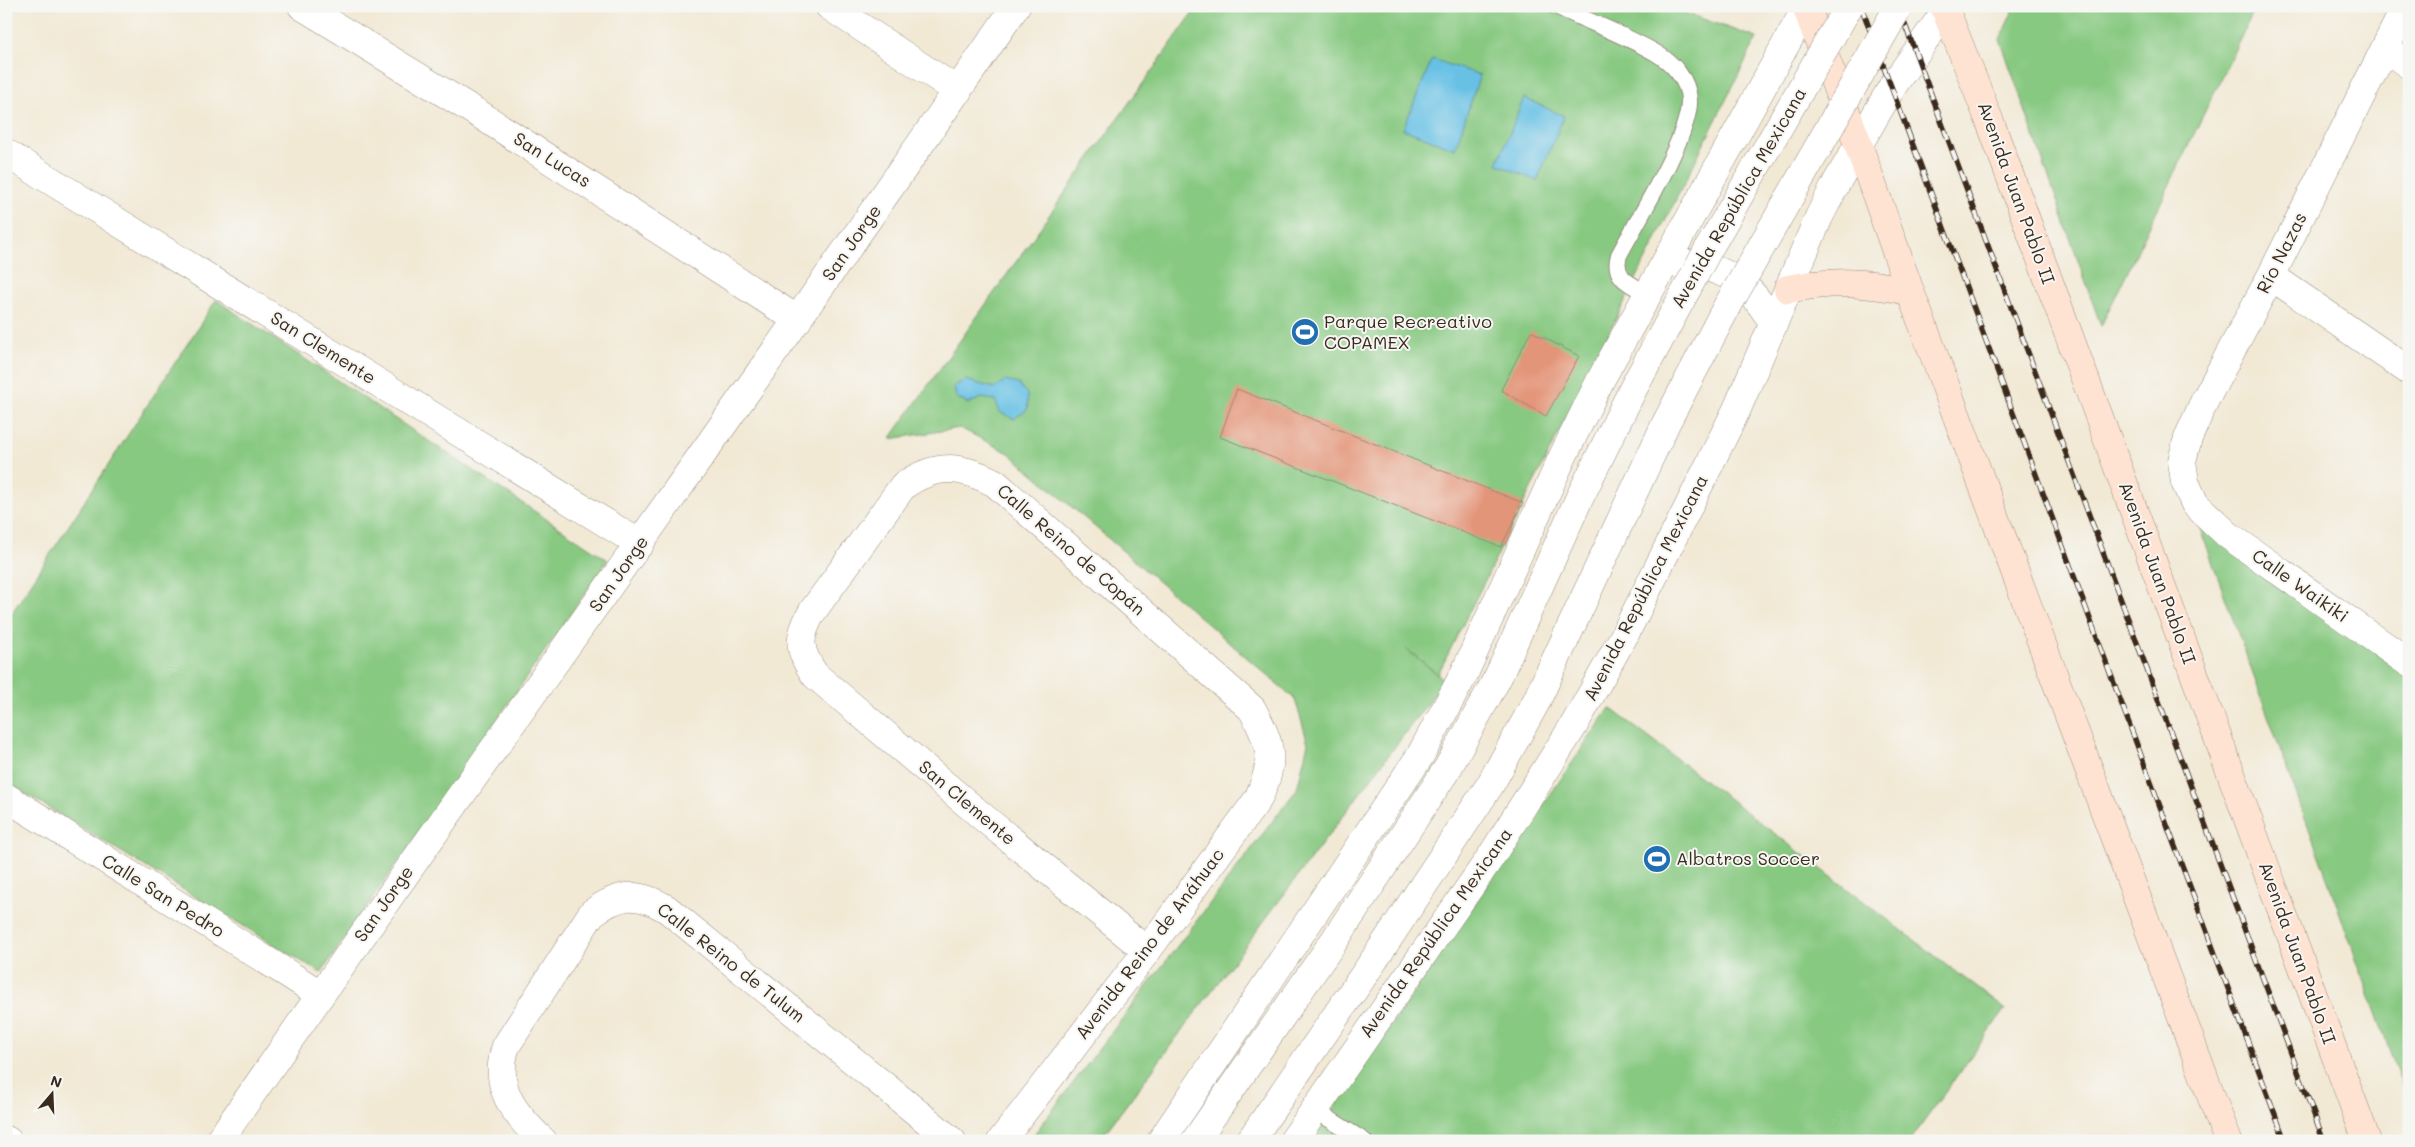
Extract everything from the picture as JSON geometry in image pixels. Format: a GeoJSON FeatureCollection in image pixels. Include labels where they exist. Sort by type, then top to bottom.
{"type":"FeatureCollection","features":[{"type":"Feature","properties":{"kind":"main road"},"geometry":{"type":"LineString","coordinates":[[1806,6],[1858,144],[1910,291],[2228,1141]]}},
{"type":"Feature","properties":{"kind":"main road","name":"Avenida Juan Pablo II"},"geometry":{"type":"LineString","coordinates":[[1946,8],[1993,130],[2367,1141]]}},
{"type":"Feature","properties":{"kind":"main road"},"geometry":{"type":"LineString","coordinates":[[1788,289],[1818,283],[1850,282],[1910,291]]}},
{"type":"Feature","properties":{"kind":"street","name":"San Lucas"},"geometry":{"type":"LineString","coordinates":[[302,6],[479,114],[798,320]]}},
{"type":"Feature","properties":{"kind":"street"},"geometry":{"type":"LineString","coordinates":[[829,6],[958,91]]}},
{"type":"Feature","properties":{"kind":"street","name":"San Jorge"},"geometry":{"type":"LineString","coordinates":[[219,1141],[320,994],[798,320],[1016,6]]}},
{"type":"Feature","properties":{"kind":"street","name":"Avenida República Mexicana"},"geometry":{"type":"LineString","coordinates":[[1161,1141],[1420,756],[1464,674],[1582,417],[1664,263],[1806,6]]}},
{"type":"Feature","properties":{"kind":"street","name":"Avenida República Mexicana"},"geometry":{"type":"LineString","coordinates":[[1195,1141],[1334,941],[1449,766],[1498,676],[1578,501],[1633,388],[1709,248],[1849,6]]}},
{"type":"Feature","properties":{"kind":"street","name":"Avenida República Mexicana"},"geometry":{"type":"LineString","coordinates":[[1250,1141],[1490,786],[1535,704],[1666,422],[1724,312],[1899,6]]}},
{"type":"Feature","properties":{"kind":"street","name":"Río Nazas"},"geometry":{"type":"LineString","coordinates":[[2195,504],[2185,482],[2182,461],[2188,438],[2204,402],[2271,276],[2406,6]]}},
{"type":"Feature","properties":{"kind":"street","name":"Avenida República Mexicana"},"geometry":{"type":"LineString","coordinates":[[1293,1141],[1490,858],[1574,725],[1665,555],[1737,408],[1819,217],[1858,144],[1892,88],[1946,8]]}},
{"type":"Feature","properties":{"kind":"street"},"geometry":{"type":"LineString","coordinates":[[2386,48],[2409,64]]}},
{"type":"Feature","properties":{"kind":"street","name":"San Clemente"},"geometry":{"type":"LineString","coordinates":[[6,153],[640,544]]}},
{"type":"Feature","properties":{"kind":"street"},"geometry":{"type":"LineString","coordinates":[[1664,263],[1687,263],[1718,271],[1745,286],[1774,323]]}},
{"type":"Feature","properties":{"kind":"street"},"geometry":{"type":"LineString","coordinates":[[2271,276],[2409,371]]}},
{"type":"Feature","properties":{"kind":"street","name":"Calle Reino de Copán"},"geometry":{"type":"LineString","coordinates":[[800,644],[803,629],[812,612],[903,486],[920,474],[940,468],[959,469],[995,482],[1252,709],[1266,735]]}},
{"type":"Feature","properties":{"kind":"street","name":"Calle Waikiki"},"geometry":{"type":"LineString","coordinates":[[2195,504],[2228,535],[2409,662]]}},
{"type":"Feature","properties":{"kind":"street","name":"San Clemente"},"geometry":{"type":"LineString","coordinates":[[800,644],[805,659],[816,675],[984,818],[1147,951]]}},
{"type":"Feature","properties":{"kind":"street","name":"Avenida Reino de Anáhuac"},"geometry":{"type":"LineString","coordinates":[[1001,1141],[1147,951],[1258,798],[1268,775],[1270,754],[1266,735]]}},
{"type":"Feature","properties":{"kind":"street","name":"Calle San Pedro"},"geometry":{"type":"LineString","coordinates":[[6,797],[320,994]]}},
{"type":"Feature","properties":{"kind":"street","name":"Calle Reino de Tulum"},"geometry":{"type":"LineString","coordinates":[[543,1141],[523,1122],[500,1078],[501,1061],[506,1046],[592,913],[608,902],[626,897],[649,898],[667,910],[952,1141]]}},
{"type":"Feature","properties":{"kind":"lane"},"geometry":{"type":"LineString","coordinates":[[1556,6],[1657,53],[1673,66],[1686,82],[1690,100],[1688,117],[1677,145],[1619,255],[1616,265],[1619,273],[1627,282],[1648,294]]}},
{"type":"Feature","properties":{"kind":"lane"},"geometry":{"type":"LineString","coordinates":[[1315,1110],[1364,1141]]}},
{"type":"Feature","properties":{"kind":"green space","name":"Parque Recreativo COPAMEX"},"geometry":{"type":"Polygon","coordinates":[[[1198,6],[1666,6],[1757,38],[1438,674],[1406,649],[1445,680],[1099,1141],[1029,1141],[1297,789],[1308,743],[1295,699],[1009,453],[960,428],[890,439],[1198,6]]]}},
{"type":"Feature","properties":{"kind":"green space"},"geometry":{"type":"Polygon","coordinates":[[[2015,6],[2256,6],[2101,326],[2000,39],[2015,6]]]}},
{"type":"Feature","properties":{"kind":"green space"},"geometry":{"type":"Polygon","coordinates":[[[216,300],[608,560],[321,973],[6,782],[6,622],[216,300]]]}},
{"type":"Feature","properties":{"kind":"green space"},"geometry":{"type":"Polygon","coordinates":[[[2197,520],[2409,677],[2409,1104],[2197,520]]]}},
{"type":"Feature","properties":{"kind":"green space","name":"Albatros Soccer"},"geometry":{"type":"Polygon","coordinates":[[[1610,708],[2005,1009],[1910,1141],[1311,1141],[1610,708]]]}},
{"type":"Feature","properties":{"kind":"water"},"geometry":{"type":"Polygon","coordinates":[[[1432,59],[1480,75],[1455,149],[1403,129],[1432,59]]]}},
{"type":"Feature","properties":{"kind":"water"},"geometry":{"type":"Polygon","coordinates":[[[1524,98],[1564,116],[1537,181],[1497,164],[1524,98]]]}},
{"type":"Feature","properties":{"kind":"water"},"geometry":{"type":"Polygon","coordinates":[[[966,380],[994,388],[1005,381],[1018,384],[1027,394],[1028,409],[1014,419],[1000,412],[995,400],[981,398],[968,404],[956,397],[954,386],[966,380]]]}},
{"type":"Feature","properties":{"kind":"building"},"geometry":{"type":"Polygon","coordinates":[[[1531,331],[1579,356],[1546,416],[1501,390],[1531,331]]]}},
{"type":"Feature","properties":{"kind":"building"},"geometry":{"type":"Polygon","coordinates":[[[1237,389],[1523,503],[1501,547],[1220,437],[1237,389]]]}},
{"type":"Feature","properties":{"kind":"railway"},"geometry":{"type":"LineString","coordinates":[[1861,6],[2285,1141]]}},
{"type":"Feature","properties":{"kind":"railway"},"geometry":{"type":"LineString","coordinates":[[1898,6],[2324,1141]]}},
{"type":"Feature","properties":{"kind":"place","name":"Parque Recreativo COPAMEX"},"geometry":{"type":"Point","coordinates":[1305,332]}},
{"type":"Feature","properties":{"kind":"place","name":"Albatros Soccer"},"geometry":{"type":"Point","coordinates":[1657,859]}}]}
